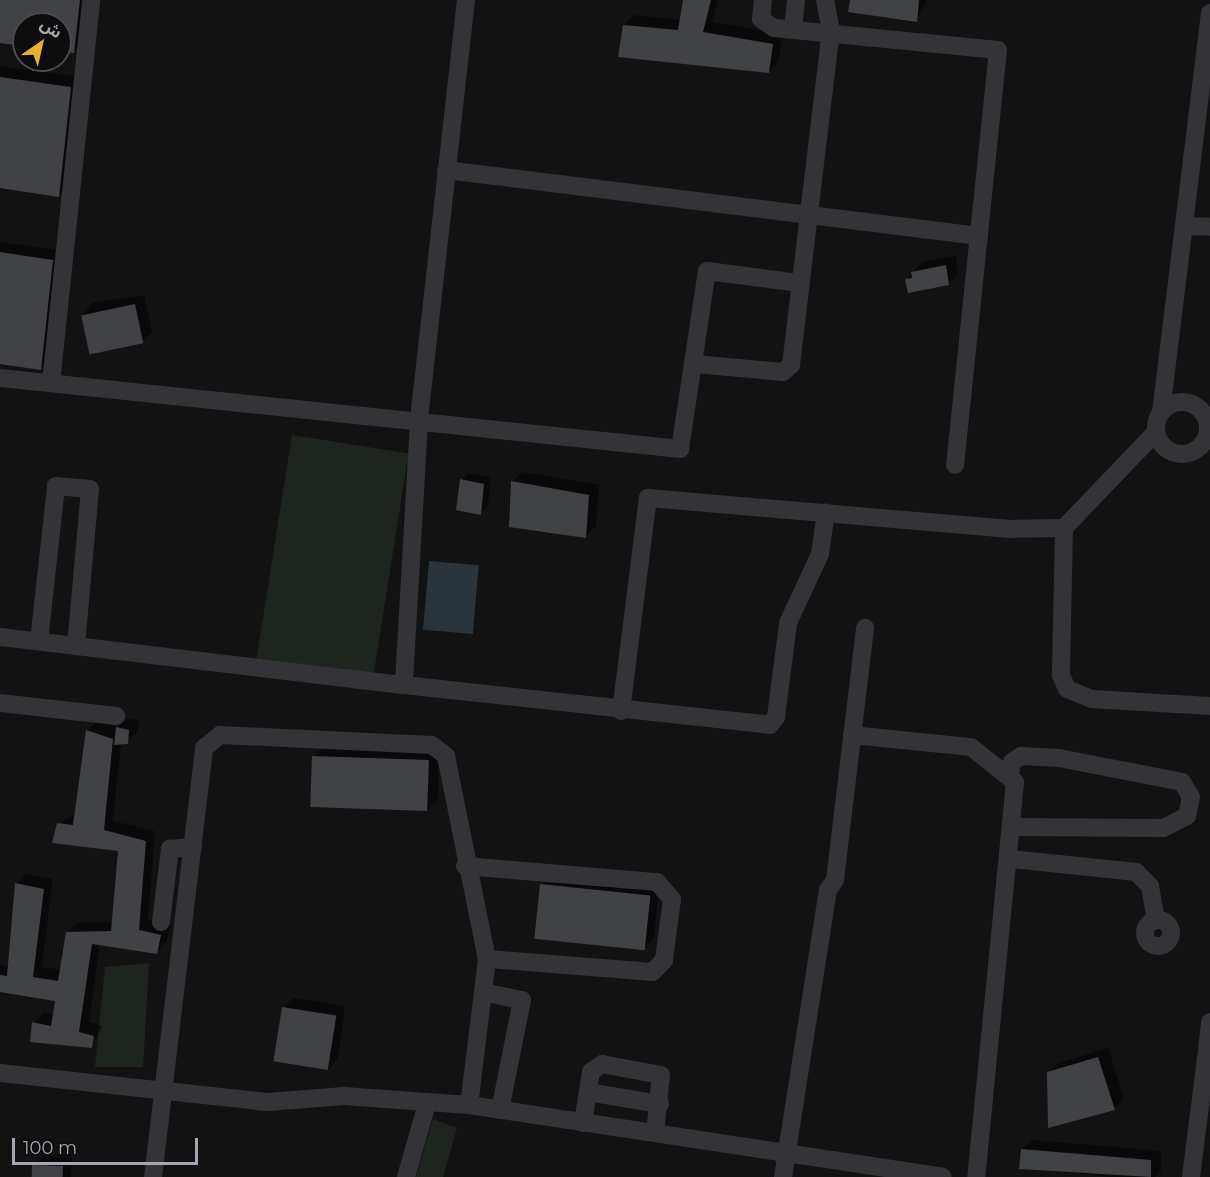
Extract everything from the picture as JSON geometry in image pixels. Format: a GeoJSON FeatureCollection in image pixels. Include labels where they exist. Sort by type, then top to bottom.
{"type":"FeatureCollection","features":[{"type":"Feature","properties":{"kind":"lane"},"geometry":{"type":"LineString","coordinates":[[51,383],[91,0]]}},
{"type":"Feature","properties":{"kind":"lane"},"geometry":{"type":"LineString","coordinates":[[404,685],[420,422],[466,0]]}},
{"type":"Feature","properties":{"kind":"lane"},"geometry":{"type":"LineString","coordinates":[[763,0],[766,24],[792,29],[831,31],[998,50],[956,465]]}},
{"type":"Feature","properties":{"kind":"lane"},"geometry":{"type":"LineString","coordinates":[[792,29],[796,0]]}},
{"type":"Feature","properties":{"kind":"lane"},"geometry":{"type":"LineString","coordinates":[[695,363],[788,370],[831,31],[825,0]]}},
{"type":"Feature","properties":{"kind":"lane"},"geometry":{"type":"LineString","coordinates":[[1206,0],[1209,16],[1167,390],[1156,432],[1064,528],[1061,675],[1067,689],[1092,699],[1210,705]]}},
{"type":"Feature","properties":{"kind":"lane"},"geometry":{"type":"LineString","coordinates":[[446,170],[979,236]]}},
{"type":"Feature","properties":{"kind":"lane"},"geometry":{"type":"LineString","coordinates":[[1187,226],[1210,227]]}},
{"type":"Feature","properties":{"kind":"lane"},"geometry":{"type":"LineString","coordinates":[[0,378],[680,449],[695,363],[707,271],[800,283]]}},
{"type":"Feature","properties":{"kind":"lane"},"geometry":{"type":"LineString","coordinates":[[1156,432],[1175,454],[1203,453],[1208,435],[1207,416],[1167,390]]}},
{"type":"Feature","properties":{"kind":"lane"},"geometry":{"type":"LineString","coordinates":[[1161,412],[1188,402]]}},
{"type":"Feature","properties":{"kind":"lane"},"geometry":{"type":"LineString","coordinates":[[39,642],[56,486],[90,489],[76,646]]}},
{"type":"Feature","properties":{"kind":"lane"},"geometry":{"type":"LineString","coordinates":[[621,711],[648,498],[1008,529],[1064,528]]}},
{"type":"Feature","properties":{"kind":"lane"},"geometry":{"type":"LineString","coordinates":[[0,637],[621,711],[774,722],[788,623],[817,565],[826,512]]}},
{"type":"Feature","properties":{"kind":"lane"},"geometry":{"type":"LineString","coordinates":[[783,1177],[789,1155],[828,890],[835,880],[866,628]]}},
{"type":"Feature","properties":{"kind":"lane"},"geometry":{"type":"LineString","coordinates":[[0,703],[116,716]]}},
{"type":"Feature","properties":{"kind":"lane"},"geometry":{"type":"LineString","coordinates":[[852,735],[971,747],[1010,774]]}},
{"type":"Feature","properties":{"kind":"lane"},"geometry":{"type":"LineString","coordinates":[[153,1177],[166,1092],[204,748],[210,739],[432,745],[446,756],[465,866],[487,959],[469,1105]]}},
{"type":"Feature","properties":{"kind":"lane"},"geometry":{"type":"LineString","coordinates":[[976,1177],[1011,859],[1010,774],[1021,756],[1059,758],[1182,782],[1191,797],[1187,816],[1163,828],[1012,827]]}},
{"type":"Feature","properties":{"kind":"lane"},"geometry":{"type":"LineString","coordinates":[[160,922],[170,849],[193,847]]}},
{"type":"Feature","properties":{"kind":"lane"},"geometry":{"type":"LineString","coordinates":[[1011,859],[1136,872],[1150,886],[1156,920]]}},
{"type":"Feature","properties":{"kind":"lane"},"geometry":{"type":"LineString","coordinates":[[465,866],[657,882],[672,899],[664,960],[653,972],[487,959]]}},
{"type":"Feature","properties":{"kind":"lane"},"geometry":{"type":"LineString","coordinates":[[483,992],[522,1000],[500,1110]]}},
{"type":"Feature","properties":{"kind":"lane"},"geometry":{"type":"LineString","coordinates":[[1191,1177],[1208,1059],[1210,1022]]}},
{"type":"Feature","properties":{"kind":"lane"},"geometry":{"type":"LineString","coordinates":[[583,1123],[592,1069],[602,1064],[661,1075],[660,1104],[655,1133]]}},
{"type":"Feature","properties":{"kind":"lane"},"geometry":{"type":"LineString","coordinates":[[0,1073],[268,1102],[344,1096],[427,1104],[469,1105],[943,1177]]}},
{"type":"Feature","properties":{"kind":"lane"},"geometry":{"type":"LineString","coordinates":[[588,1092],[660,1104]]}},
{"type":"Feature","properties":{"kind":"lane"},"geometry":{"type":"LineString","coordinates":[[406,1177],[427,1104]]}},
{"type":"Feature","properties":{"kind":"shaded area"},"geometry":{"type":"Polygon","coordinates":[[[292,435],[409,453],[372,685],[255,666],[292,435]]]}},
{"type":"Feature","properties":{"kind":"shaded area"},"geometry":{"type":"Polygon","coordinates":[[[429,561],[479,565],[473,634],[423,630],[429,561]]]}},
{"type":"Feature","properties":{"kind":"shaded area"},"geometry":{"type":"Polygon","coordinates":[[[149,963],[143,1067],[95,1067],[105,967],[149,963]]]}},
{"type":"Feature","properties":{"kind":"shaded area"},"geometry":{"type":"Polygon","coordinates":[[[433,1119],[457,1128],[443,1177],[416,1177],[433,1119]]]}},
{"type":"Feature","properties":{"kind":"building"},"geometry":{"type":"Polygon","coordinates":[[[0,0],[80,0],[74,53],[72,53],[72,12],[12,12],[12,44],[0,43],[0,0]]]}},
{"type":"Feature","properties":{"kind":"building"},"geometry":{"type":"Polygon","coordinates":[[[683,0],[711,0],[703,32],[773,44],[769,73],[618,57],[623,25],[678,30],[683,0]]]}},
{"type":"Feature","properties":{"kind":"building"},"geometry":{"type":"Polygon","coordinates":[[[850,0],[919,0],[917,22],[848,12],[850,0]]]}},
{"type":"Feature","properties":{"kind":"building"},"geometry":{"type":"Polygon","coordinates":[[[0,77],[71,87],[59,197],[0,188],[0,77]]]}},
{"type":"Feature","properties":{"kind":"building"},"geometry":{"type":"Polygon","coordinates":[[[0,252],[53,260],[41,370],[0,364],[0,252]]]}},
{"type":"Feature","properties":{"kind":"building"},"geometry":{"type":"Polygon","coordinates":[[[946,265],[949,285],[908,293],[905,279],[912,278],[911,272],[946,265]]]}},
{"type":"Feature","properties":{"kind":"building"},"geometry":{"type":"Polygon","coordinates":[[[135,304],[143,343],[90,355],[81,315],[135,304]]]}},
{"type":"Feature","properties":{"kind":"building"},"geometry":{"type":"Polygon","coordinates":[[[460,479],[484,484],[481,515],[456,510],[460,479]]]}},
{"type":"Feature","properties":{"kind":"building"},"geometry":{"type":"Polygon","coordinates":[[[511,481],[589,495],[586,538],[509,527],[511,481]]]}},
{"type":"Feature","properties":{"kind":"building"},"geometry":{"type":"Polygon","coordinates":[[[116,727],[129,730],[128,744],[114,745],[116,727]]]}},
{"type":"Feature","properties":{"kind":"building"},"geometry":{"type":"Polygon","coordinates":[[[86,730],[113,739],[104,830],[146,841],[139,930],[161,935],[157,954],[92,944],[79,1032],[94,1036],[92,1048],[30,1042],[32,1022],[51,1026],[55,1001],[0,992],[0,975],[7,976],[15,883],[44,889],[33,977],[58,981],[66,932],[111,931],[118,851],[52,843],[57,823],[73,825],[86,730]]]}},
{"type":"Feature","properties":{"kind":"building"},"geometry":{"type":"Polygon","coordinates":[[[312,756],[429,760],[427,811],[310,807],[312,756]]]}},
{"type":"Feature","properties":{"kind":"building"},"geometry":{"type":"Polygon","coordinates":[[[540,884],[650,896],[645,950],[534,939],[540,884]]]}},
{"type":"Feature","properties":{"kind":"building"},"geometry":{"type":"Polygon","coordinates":[[[282,1007],[336,1016],[328,1070],[273,1061],[282,1007]]]}},
{"type":"Feature","properties":{"kind":"building"},"geometry":{"type":"Polygon","coordinates":[[[1098,1057],[1115,1110],[1048,1128],[1047,1072],[1098,1057]]]}},
{"type":"Feature","properties":{"kind":"building"},"geometry":{"type":"Polygon","coordinates":[[[1021,1149],[1151,1160],[1151,1177],[1019,1169],[1021,1149]]]}},
{"type":"Feature","properties":{"kind":"building"},"geometry":{"type":"Polygon","coordinates":[[[32,1165],[63,1166],[63,1177],[32,1177],[32,1165]]]}}]}
